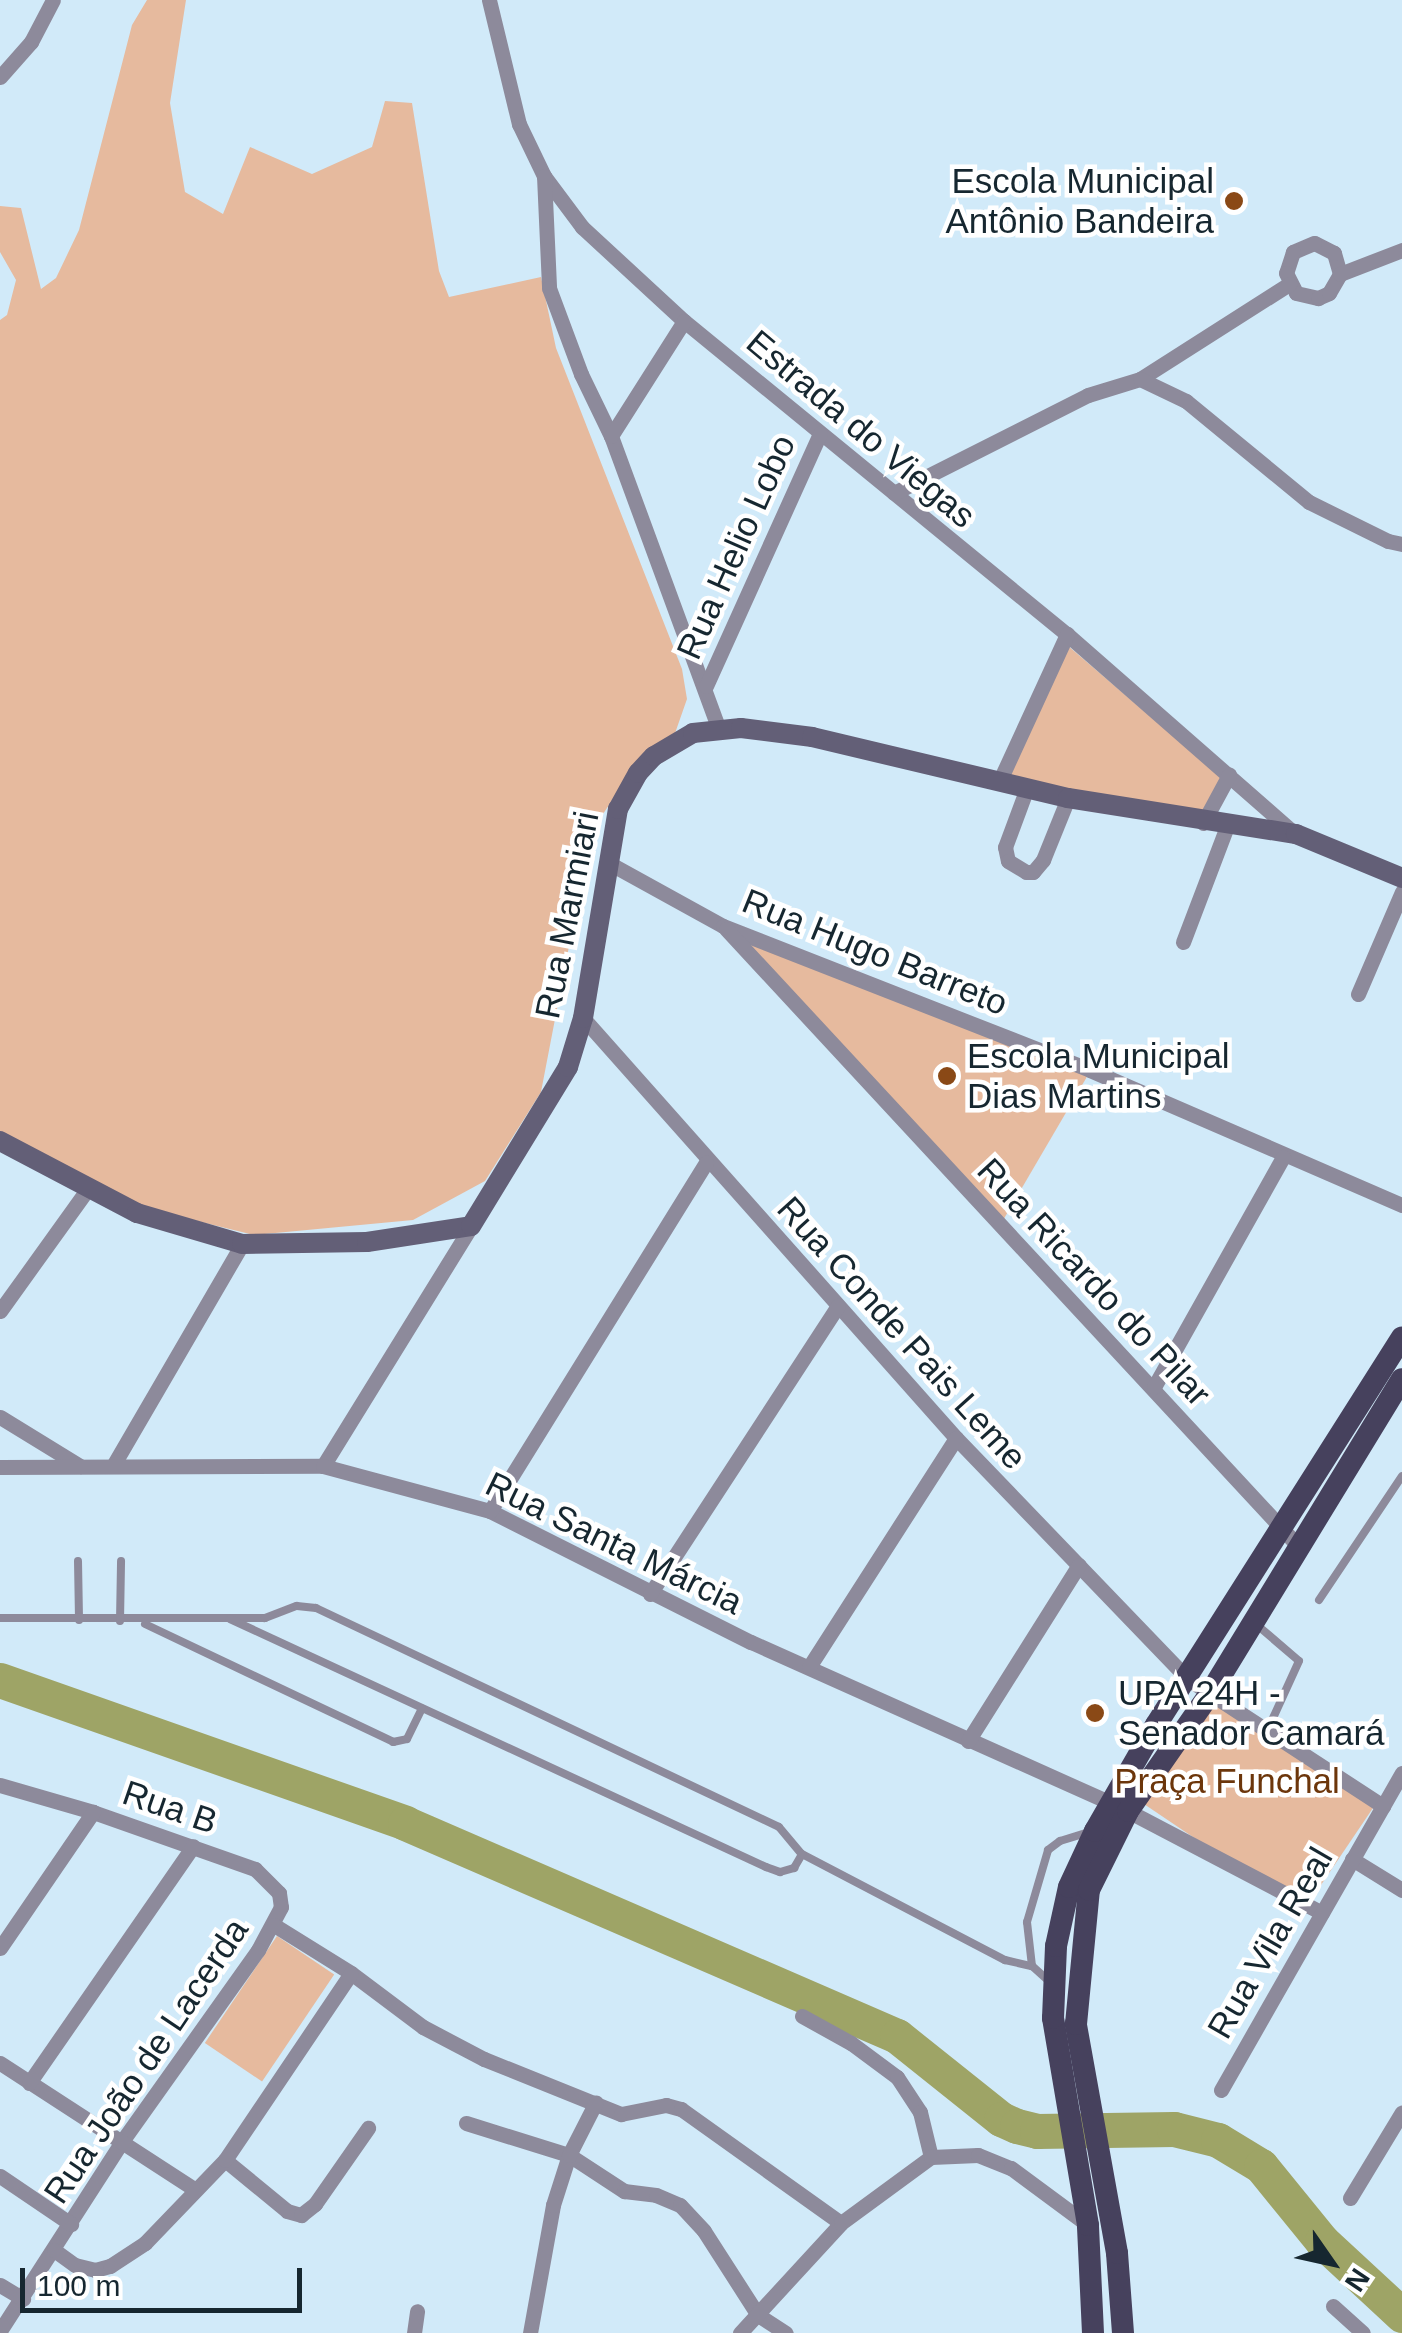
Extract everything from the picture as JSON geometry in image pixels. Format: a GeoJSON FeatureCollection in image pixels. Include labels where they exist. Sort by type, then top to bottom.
{"type":"FeatureCollection","features":[{"type":"Feature","properties":{"kind":"main road"},"geometry":{"type":"LineString","coordinates":[[1093,2333],[1088,2225],[1074,2157],[1080,1951],[1089,1890],[1119,1807],[1188,1678],[1280,1526],[1402,1338]]}},
{"type":"Feature","properties":{"kind":"main road"},"geometry":{"type":"LineString","coordinates":[[1123,2333],[1117,2253],[1098,2152],[1078,2103],[1052,1984],[1069,1887],[1095,1831],[1209,1696],[1402,1379]]}},
{"type":"Feature","properties":{"kind":"street"},"geometry":{"type":"LineString","coordinates":[[0,77],[17,63],[53,0]]}},
{"type":"Feature","properties":{"kind":"street","name":"Estrada do Viegas"},"geometry":{"type":"LineString","coordinates":[[489,0],[519,124],[544,176],[582,227],[684,321],[1067,634],[1296,834]]}},
{"type":"Feature","properties":{"kind":"street"},"geometry":{"type":"LineString","coordinates":[[544,176],[549,288],[581,374],[612,436],[706,686],[718,728]]}},
{"type":"Feature","properties":{"kind":"street"},"geometry":{"type":"LineString","coordinates":[[1340,274],[1334,253],[1314,243],[1293,252],[1286,273],[1296,293],[1318,298],[1329,294],[1340,274],[1402,250]]}},
{"type":"Feature","properties":{"kind":"street"},"geometry":{"type":"LineString","coordinates":[[894,493],[1088,395],[1140,379],[1289,284]]}},
{"type":"Feature","properties":{"kind":"street"},"geometry":{"type":"LineString","coordinates":[[612,436],[684,321]]}},
{"type":"Feature","properties":{"kind":"street"},"geometry":{"type":"LineString","coordinates":[[1140,379],[1186,401],[1309,502],[1388,542],[1402,544]]}},
{"type":"Feature","properties":{"kind":"street","name":"Rua Helio Lobo"},"geometry":{"type":"LineString","coordinates":[[706,686],[820,434]]}},
{"type":"Feature","properties":{"kind":"street"},"geometry":{"type":"LineString","coordinates":[[1000,780],[1067,634]]}},
{"type":"Feature","properties":{"kind":"street","name":"Rua Marmiari"},"geometry":{"type":"LineString","coordinates":[[471,1226],[556,1093],[583,1018],[606,862],[618,809],[638,773],[674,743],[693,733],[718,728],[812,737],[1068,798],[1296,834],[1402,878]]}},
{"type":"Feature","properties":{"kind":"street"},"geometry":{"type":"LineString","coordinates":[[1203,822],[1229,774]]}},
{"type":"Feature","properties":{"kind":"street"},"geometry":{"type":"LineString","coordinates":[[1027,788],[1005,847],[1008,861],[1026,872],[1033,872],[1043,860],[1068,798]]}},
{"type":"Feature","properties":{"kind":"street"},"geometry":{"type":"LineString","coordinates":[[1183,942],[1227,826]]}},
{"type":"Feature","properties":{"kind":"street","name":"Rua Hugo Barreto"},"geometry":{"type":"LineString","coordinates":[[606,862],[723,926],[1090,1070],[1283,1157],[1402,1205]]}},
{"type":"Feature","properties":{"kind":"street"},"geometry":{"type":"LineString","coordinates":[[1358,994],[1402,892]]}},
{"type":"Feature","properties":{"kind":"street","name":"Rua Ricardo do Pilar"},"geometry":{"type":"LineString","coordinates":[[723,926],[1300,1547]]}},
{"type":"Feature","properties":{"kind":"street","name":"Rua Conde Pais Leme"},"geometry":{"type":"LineString","coordinates":[[583,1018],[706,1163],[956,1438],[1188,1678]]}},
{"type":"Feature","properties":{"kind":"street"},"geometry":{"type":"LineString","coordinates":[[0,1141],[137,1213],[242,1244],[348,1243],[471,1226]]}},
{"type":"Feature","properties":{"kind":"street"},"geometry":{"type":"LineString","coordinates":[[1154,1387],[1283,1157]]}},
{"type":"Feature","properties":{"kind":"street"},"geometry":{"type":"LineString","coordinates":[[490,1511],[706,1163]]}},
{"type":"Feature","properties":{"kind":"street"},"geometry":{"type":"LineString","coordinates":[[0,1311],[87,1190]]}},
{"type":"Feature","properties":{"kind":"street"},"geometry":{"type":"LineString","coordinates":[[324,1466],[471,1226]]}},
{"type":"Feature","properties":{"kind":"street"},"geometry":{"type":"LineString","coordinates":[[114,1464],[242,1244]]}},
{"type":"Feature","properties":{"kind":"street"},"geometry":{"type":"LineString","coordinates":[[650,1594],[838,1306]]}},
{"type":"Feature","properties":{"kind":"street"},"geometry":{"type":"LineString","coordinates":[[0,1417],[80,1466]]}},
{"type":"Feature","properties":{"kind":"street"},"geometry":{"type":"LineString","coordinates":[[809,1668],[956,1438]]}},
{"type":"Feature","properties":{"kind":"street","name":"Rua Santa Márcia"},"geometry":{"type":"LineString","coordinates":[[0,1467],[324,1466],[490,1511],[650,1594],[968,1742],[1119,1807]]}},
{"type":"Feature","properties":{"kind":"street"},"geometry":{"type":"LineString","coordinates":[[968,1742],[1079,1565]]}},
{"type":"Feature","properties":{"kind":"street"},"geometry":{"type":"LineString","coordinates":[[1188,1678],[1209,1696],[1382,1806]]}},
{"type":"Feature","properties":{"kind":"street","name":"Rua Vila Real"},"geometry":{"type":"LineString","coordinates":[[1221,2090],[1402,1773]]}},
{"type":"Feature","properties":{"kind":"street","name":"Rua B"},"geometry":{"type":"LineString","coordinates":[[0,1785],[93,1812],[254,1869],[278,1894],[281,1907],[274,1925]]}},
{"type":"Feature","properties":{"kind":"street"},"geometry":{"type":"LineString","coordinates":[[1119,1807],[1322,1913]]}},
{"type":"Feature","properties":{"kind":"street"},"geometry":{"type":"LineString","coordinates":[[0,1948],[93,1812]]}},
{"type":"Feature","properties":{"kind":"street"},"geometry":{"type":"LineString","coordinates":[[29,2083],[193,1846]]}},
{"type":"Feature","properties":{"kind":"street"},"geometry":{"type":"LineString","coordinates":[[1352,1860],[1402,1890]]}},
{"type":"Feature","properties":{"kind":"street"},"geometry":{"type":"LineString","coordinates":[[274,1925],[352,1973],[450,2043],[630,2114],[666,2105],[681,2109],[840,2223]]}},
{"type":"Feature","properties":{"kind":"street","name":"Rua João de Lacerda"},"geometry":{"type":"LineString","coordinates":[[0,2331],[121,2143],[274,1925]]}},
{"type":"Feature","properties":{"kind":"street"},"geometry":{"type":"LineString","coordinates":[[54,2250],[86,2269],[110,2266],[146,2242],[225,2160],[352,1973]]}},
{"type":"Feature","properties":{"kind":"street"},"geometry":{"type":"LineString","coordinates":[[802,2016],[851,2043],[897,2077],[920,2112],[931,2156]]}},
{"type":"Feature","properties":{"kind":"street"},"geometry":{"type":"LineString","coordinates":[[0,2063],[194,2189]]}},
{"type":"Feature","properties":{"kind":"street"},"geometry":{"type":"LineString","coordinates":[[530,2333],[543,2246],[569,2155],[596,2102]]}},
{"type":"Feature","properties":{"kind":"street"},"geometry":{"type":"LineString","coordinates":[[1350,2198],[1402,2112]]}},
{"type":"Feature","properties":{"kind":"street"},"geometry":{"type":"LineString","coordinates":[[466,2123],[569,2155],[624,2191],[656,2195],[680,2205],[704,2231],[758,2315],[786,2333]]}},
{"type":"Feature","properties":{"kind":"street"},"geometry":{"type":"LineString","coordinates":[[225,2160],[286,2212],[301,2216],[316,2204],[368,2128]]}},
{"type":"Feature","properties":{"kind":"street"},"geometry":{"type":"LineString","coordinates":[[740,2333],[840,2223],[931,2156],[978,2155],[1011,2168],[1088,2225]]}},
{"type":"Feature","properties":{"kind":"street"},"geometry":{"type":"LineString","coordinates":[[0,2176],[71,2224]]}},
{"type":"Feature","properties":{"kind":"street"},"geometry":{"type":"LineString","coordinates":[[0,2285],[22,2299]]}},
{"type":"Feature","properties":{"kind":"street"},"geometry":{"type":"LineString","coordinates":[[1333,2306],[1363,2333]]}},
{"type":"Feature","properties":{"kind":"street"},"geometry":{"type":"LineString","coordinates":[[416,2332],[417,2311]]}},
{"type":"Feature","properties":{"kind":"lane"},"geometry":{"type":"LineString","coordinates":[[1319,1600],[1402,1476]]}},
{"type":"Feature","properties":{"kind":"lane"},"geometry":{"type":"LineString","coordinates":[[78,1561],[78,1620]]}},
{"type":"Feature","properties":{"kind":"lane"},"geometry":{"type":"LineString","coordinates":[[120,1621],[122,1561]]}},
{"type":"Feature","properties":{"kind":"lane"},"geometry":{"type":"LineString","coordinates":[[0,1618],[141,1622],[265,1618],[297,1606],[316,1608],[779,1827],[802,1854],[1005,1960],[1032,1966],[1052,1984]]}},
{"type":"Feature","properties":{"kind":"lane"},"geometry":{"type":"LineString","coordinates":[[225,1617],[766,1867],[780,1872],[794,1868],[802,1854]]}},
{"type":"Feature","properties":{"kind":"lane"},"geometry":{"type":"LineString","coordinates":[[141,1622],[393,1742],[408,1739],[422,1708]]}},
{"type":"Feature","properties":{"kind":"lane"},"geometry":{"type":"LineString","coordinates":[[1253,1622],[1299,1661],[1266,1732]]}},
{"type":"Feature","properties":{"kind":"lane"},"geometry":{"type":"LineString","coordinates":[[1032,1966],[1027,1922],[1048,1850],[1060,1841],[1095,1831]]}},
{"type":"Feature","properties":{"kind":"green space"},"geometry":{"type":"Polygon","coordinates":[[[147,0],[186,0],[170,103],[185,192],[223,214],[250,147],[312,174],[372,147],[385,101],[412,103],[439,271],[449,297],[541,277],[556,348],[682,669],[687,699],[673,739],[627,778],[591,832],[541,1092],[485,1181],[413,1220],[254,1235],[140,1207],[0,1134],[0,320],[7,315],[16,280],[0,252],[0,206],[21,208],[41,289],[56,278],[79,230],[132,25],[147,0]]]}},
{"type":"Feature","properties":{"kind":"green space"},"geometry":{"type":"Polygon","coordinates":[[[1067,645],[1221,777],[1202,816],[1008,780],[1067,645]]]}},
{"type":"Feature","properties":{"kind":"green space"},"geometry":{"type":"Polygon","coordinates":[[[738,935],[1088,1075],[1002,1222],[738,935]]]}},
{"type":"Feature","properties":{"kind":"green space","name":"Praça Funchal"},"geometry":{"type":"Polygon","coordinates":[[[1209,1697],[1373,1808],[1303,1911],[1139,1801],[1209,1697]]]}},
{"type":"Feature","properties":{"kind":"green space"},"geometry":{"type":"Polygon","coordinates":[[[277,1936],[334,1975],[262,2082],[205,2043],[277,1936]]]}},
{"type":"Feature","properties":{"kind":"waterway"},"geometry":{"type":"LineString","coordinates":[[0,1680],[405,1823],[897,2036],[1001,2119],[1017,2126],[1037,2131],[1174,2129],[1218,2140],[1261,2166],[1322,2241],[1402,2315]]}},
{"type":"Feature","properties":{"kind":"place","name":"Escola Municipal Antônio Bandeira"},"geometry":{"type":"Point","coordinates":[1234,201]}},
{"type":"Feature","properties":{"kind":"place","name":"Escola Municipal Dias Martins"},"geometry":{"type":"Point","coordinates":[947,1076]}},
{"type":"Feature","properties":{"kind":"place","name":"UPA 24H - Senador Camará"},"geometry":{"type":"Point","coordinates":[1095,1713]}}]}
